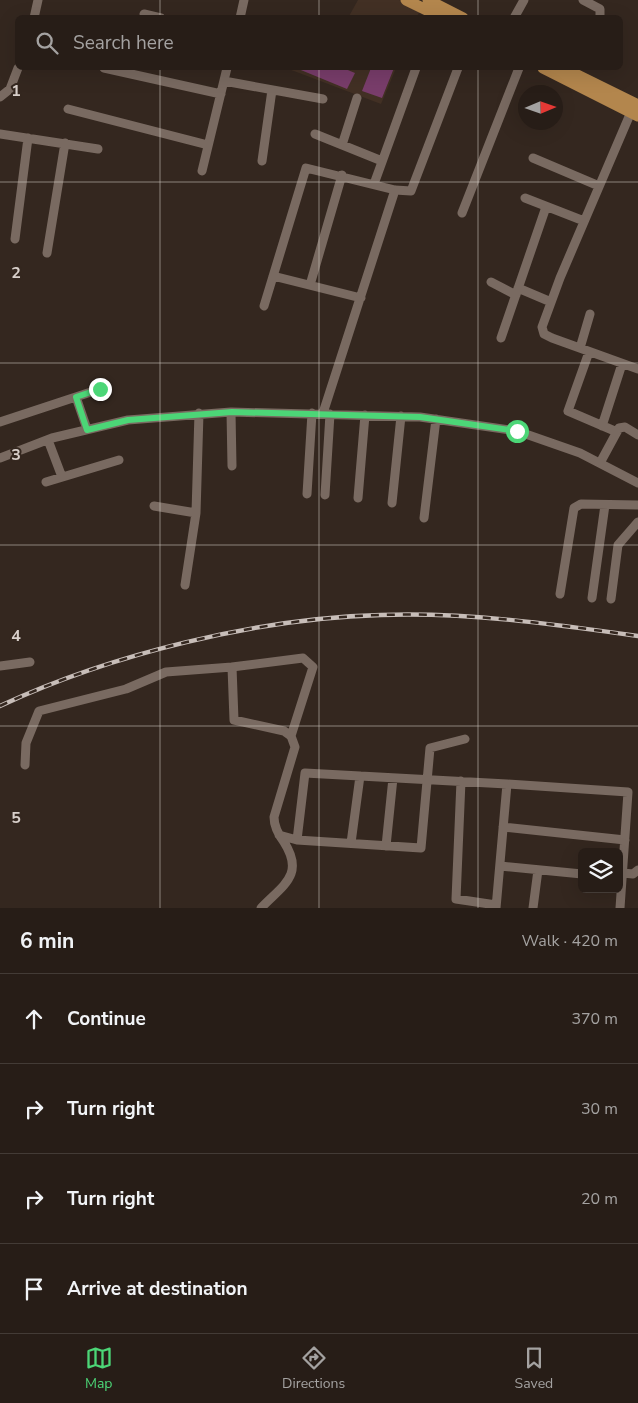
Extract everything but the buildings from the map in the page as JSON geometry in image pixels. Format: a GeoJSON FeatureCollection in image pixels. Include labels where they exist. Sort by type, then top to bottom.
{"type":"FeatureCollection","features":[{"type":"Feature","properties":{"kind":"main road"},"geometry":{"type":"LineString","coordinates":[[428,0],[457,15]]}},
{"type":"Feature","properties":{"kind":"main road"},"geometry":{"type":"LineString","coordinates":[[413,2],[436,15]]}},
{"type":"Feature","properties":{"kind":"main road"},"geometry":{"type":"LineString","coordinates":[[559,70],[574,72],[636,111]]}},
{"type":"Feature","properties":{"kind":"street"},"geometry":{"type":"LineString","coordinates":[[35,15],[38,0]]}},
{"type":"Feature","properties":{"kind":"street"},"geometry":{"type":"LineString","coordinates":[[241,15],[244,0]]}},
{"type":"Feature","properties":{"kind":"street"},"geometry":{"type":"LineString","coordinates":[[516,15],[524,0]]}},
{"type":"Feature","properties":{"kind":"street"},"geometry":{"type":"LineString","coordinates":[[583,0],[600,10],[600,15]]}},
{"type":"Feature","properties":{"kind":"street"},"geometry":{"type":"LineString","coordinates":[[144,14],[148,15]]}},
{"type":"Feature","properties":{"kind":"street"},"geometry":{"type":"LineString","coordinates":[[0,97],[10,89],[17,70]]}},
{"type":"Feature","properties":{"kind":"street"},"geometry":{"type":"LineString","coordinates":[[113,70],[221,94]]}},
{"type":"Feature","properties":{"kind":"street"},"geometry":{"type":"LineString","coordinates":[[202,171],[227,70]]}},
{"type":"Feature","properties":{"kind":"street"},"geometry":{"type":"LineString","coordinates":[[374,184],[415,70]]}},
{"type":"Feature","properties":{"kind":"street"},"geometry":{"type":"LineString","coordinates":[[264,306],[305,169],[310,167],[409,192],[413,189],[457,70]]}},
{"type":"Feature","properties":{"kind":"street"},"geometry":{"type":"LineString","coordinates":[[462,213],[519,70]]}},
{"type":"Feature","properties":{"kind":"street"},"geometry":{"type":"LineString","coordinates":[[224,81],[323,99]]}},
{"type":"Feature","properties":{"kind":"street"},"geometry":{"type":"LineString","coordinates":[[262,161],[272,90]]}},
{"type":"Feature","properties":{"kind":"street"},"geometry":{"type":"LineString","coordinates":[[342,145],[357,98]]}},
{"type":"Feature","properties":{"kind":"street"},"geometry":{"type":"LineString","coordinates":[[68,109],[208,146]]}},
{"type":"Feature","properties":{"kind":"street"},"geometry":{"type":"LineString","coordinates":[[636,111],[598,186],[542,327],[544,334],[638,369]]}},
{"type":"Feature","properties":{"kind":"street"},"geometry":{"type":"LineString","coordinates":[[0,134],[98,149]]}},
{"type":"Feature","properties":{"kind":"street"},"geometry":{"type":"LineString","coordinates":[[315,134],[382,161]]}},
{"type":"Feature","properties":{"kind":"street"},"geometry":{"type":"LineString","coordinates":[[15,239],[28,138]]}},
{"type":"Feature","properties":{"kind":"street"},"geometry":{"type":"LineString","coordinates":[[47,253],[65,144]]}},
{"type":"Feature","properties":{"kind":"street"},"geometry":{"type":"LineString","coordinates":[[533,158],[598,186]]}},
{"type":"Feature","properties":{"kind":"street"},"geometry":{"type":"LineString","coordinates":[[310,285],[342,175]]}},
{"type":"Feature","properties":{"kind":"street"},"geometry":{"type":"LineString","coordinates":[[325,495],[327,414],[395,190]]}},
{"type":"Feature","properties":{"kind":"street"},"geometry":{"type":"LineString","coordinates":[[526,198],[584,221]]}},
{"type":"Feature","properties":{"kind":"street"},"geometry":{"type":"LineString","coordinates":[[501,338],[546,207]]}},
{"type":"Feature","properties":{"kind":"street"},"geometry":{"type":"LineString","coordinates":[[273,276],[361,298]]}},
{"type":"Feature","properties":{"kind":"street"},"geometry":{"type":"LineString","coordinates":[[491,282],[551,302]]}},
{"type":"Feature","properties":{"kind":"street"},"geometry":{"type":"LineString","coordinates":[[580,348],[590,314]]}},
{"type":"Feature","properties":{"kind":"street"},"geometry":{"type":"LineString","coordinates":[[589,352],[568,408],[571,413],[617,432]]}},
{"type":"Feature","properties":{"kind":"street"},"geometry":{"type":"LineString","coordinates":[[602,426],[622,364]]}},
{"type":"Feature","properties":{"kind":"street"},"geometry":{"type":"LineString","coordinates":[[0,422],[100,389]]}},
{"type":"Feature","properties":{"kind":"street"},"geometry":{"type":"LineString","coordinates":[[76,397],[87,430]]}},
{"type":"Feature","properties":{"kind":"street"},"geometry":{"type":"LineString","coordinates":[[232,412],[232,466]]}},
{"type":"Feature","properties":{"kind":"street"},"geometry":{"type":"LineString","coordinates":[[185,585],[196,513],[199,413]]}},
{"type":"Feature","properties":{"kind":"street"},"geometry":{"type":"LineString","coordinates":[[0,458],[48,440],[128,420],[199,413],[312,413],[401,416],[517,431],[580,453],[637,479]]}},
{"type":"Feature","properties":{"kind":"street"},"geometry":{"type":"LineString","coordinates":[[306,494],[312,413]]}},
{"type":"Feature","properties":{"kind":"street"},"geometry":{"type":"LineString","coordinates":[[358,498],[365,415]]}},
{"type":"Feature","properties":{"kind":"street"},"geometry":{"type":"LineString","coordinates":[[392,503],[401,416]]}},
{"type":"Feature","properties":{"kind":"street"},"geometry":{"type":"LineString","coordinates":[[424,518],[436,420]]}},
{"type":"Feature","properties":{"kind":"street"},"geometry":{"type":"LineString","coordinates":[[600,463],[617,432],[622,427],[638,435]]}},
{"type":"Feature","properties":{"kind":"street"},"geometry":{"type":"LineString","coordinates":[[48,440],[62,477]]}},
{"type":"Feature","properties":{"kind":"street"},"geometry":{"type":"LineString","coordinates":[[46,482],[119,460]]}},
{"type":"Feature","properties":{"kind":"street"},"geometry":{"type":"LineString","coordinates":[[560,594],[574,508],[581,504],[638,505]]}},
{"type":"Feature","properties":{"kind":"street"},"geometry":{"type":"LineString","coordinates":[[592,598],[605,505]]}},
{"type":"Feature","properties":{"kind":"street"},"geometry":{"type":"LineString","coordinates":[[154,506],[196,513]]}},
{"type":"Feature","properties":{"kind":"street"},"geometry":{"type":"LineString","coordinates":[[611,599],[618,545],[638,522]]}},
{"type":"Feature","properties":{"kind":"street"},"geometry":{"type":"LineString","coordinates":[[25,765],[26,743],[39,712],[126,690],[166,672],[232,667],[303,658],[313,667],[291,736],[294,754],[274,817],[279,835],[294,858],[293,871],[261,908]]}},
{"type":"Feature","properties":{"kind":"street"},"geometry":{"type":"LineString","coordinates":[[0,666],[30,662]]}},
{"type":"Feature","properties":{"kind":"street"},"geometry":{"type":"LineString","coordinates":[[232,667],[234,720],[284,731],[291,736]]}},
{"type":"Feature","properties":{"kind":"street"},"geometry":{"type":"LineString","coordinates":[[279,835],[297,840],[422,848],[430,748],[465,739]]}},
{"type":"Feature","properties":{"kind":"street"},"geometry":{"type":"LineString","coordinates":[[297,840],[305,773],[461,781],[628,792],[623,858]]}},
{"type":"Feature","properties":{"kind":"street"},"geometry":{"type":"LineString","coordinates":[[351,844],[360,776]]}},
{"type":"Feature","properties":{"kind":"street"},"geometry":{"type":"LineString","coordinates":[[386,846],[393,778]]}},
{"type":"Feature","properties":{"kind":"street"},"geometry":{"type":"LineString","coordinates":[[461,781],[456,899],[496,906],[507,784]]}},
{"type":"Feature","properties":{"kind":"street"},"geometry":{"type":"LineString","coordinates":[[503,827],[625,840]]}},
{"type":"Feature","properties":{"kind":"street"},"geometry":{"type":"LineString","coordinates":[[500,866],[578,874]]}},
{"type":"Feature","properties":{"kind":"street"},"geometry":{"type":"LineString","coordinates":[[533,908],[538,870]]}},
{"type":"Feature","properties":{"kind":"street"},"geometry":{"type":"LineString","coordinates":[[623,876],[633,874],[638,870]]}},
{"type":"Feature","properties":{"kind":"street"},"geometry":{"type":"LineString","coordinates":[[620,893],[620,908]]}},
{"type":"Feature","properties":{"kind":"shaded area"},"geometry":{"type":"Polygon","coordinates":[[[358,0],[399,0],[420,10],[418,15],[350,15],[358,0]]]}},
{"type":"Feature","properties":{"kind":"shaded area"},"geometry":{"type":"Polygon","coordinates":[[[291,70],[395,70],[381,104],[291,70]]]}},
{"type":"Feature","properties":{"kind":"railway"},"geometry":{"type":"LineString","coordinates":[[0,706],[43,687],[137,655],[236,631],[286,623],[381,615],[445,615],[542,623],[638,636]]}},
{"type":"Feature","properties":{"kind":"route"},"geometry":{"type":"LineString","coordinates":[[100,389],[76,397],[87,430],[128,420],[199,413],[232,412],[420,417],[517,431]]}}]}
